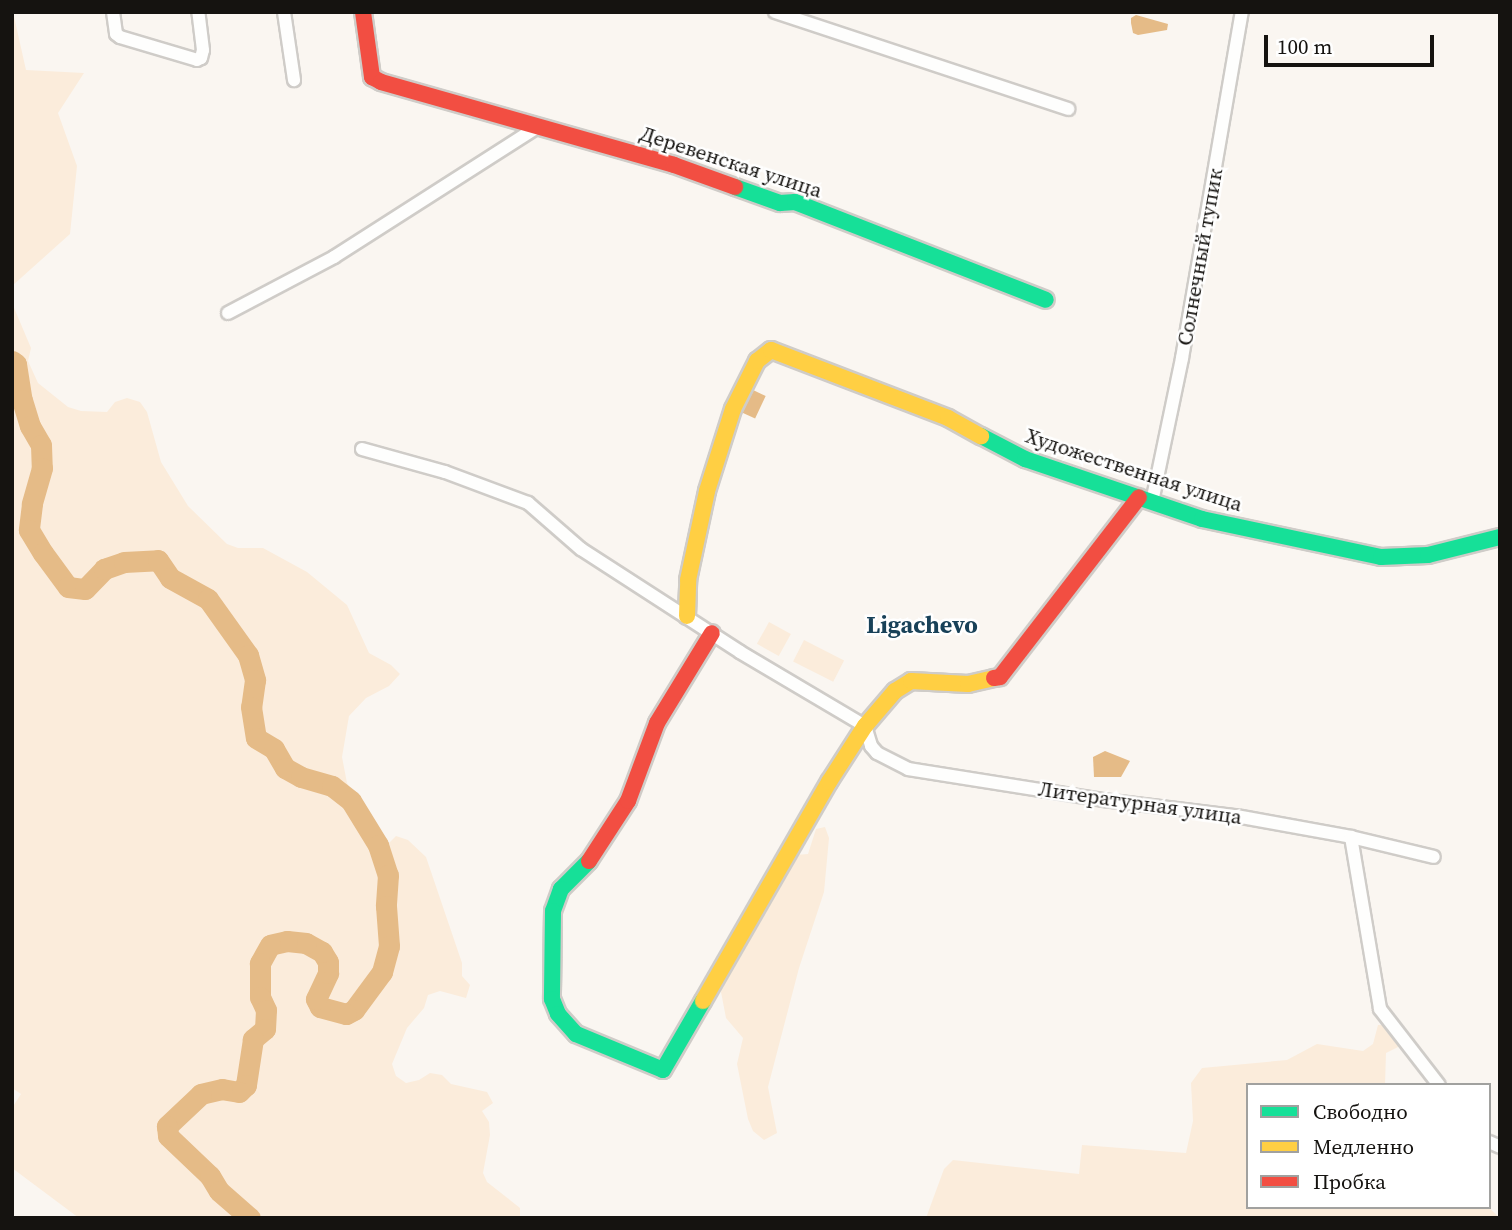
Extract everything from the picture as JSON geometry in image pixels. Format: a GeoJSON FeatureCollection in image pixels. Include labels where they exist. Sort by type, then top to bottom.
{"type":"FeatureCollection","features":[{"type":"Feature","properties":{"kind":"street"},"geometry":{"type":"LineString","coordinates":[[113,12],[116,34],[120,37],[193,60],[201,58],[203,50],[198,12]]}},
{"type":"Feature","properties":{"kind":"street"},"geometry":{"type":"LineString","coordinates":[[284,12],[293,80]]}},
{"type":"Feature","properties":{"kind":"street","name":"Деревенская улица"},"geometry":{"type":"LineString","coordinates":[[363,12],[372,77],[674,165],[780,203],[795,202],[1046,300]]}},
{"type":"Feature","properties":{"kind":"street"},"geometry":{"type":"LineString","coordinates":[[775,12],[1069,109]]}},
{"type":"Feature","properties":{"kind":"street","name":"Солнечный тупик"},"geometry":{"type":"LineString","coordinates":[[1145,499],[1182,358],[1242,12]]}},
{"type":"Feature","properties":{"kind":"street"},"geometry":{"type":"LineString","coordinates":[[228,313],[334,257],[539,126]]}},
{"type":"Feature","properties":{"kind":"street","name":"Художественная улица"},"geometry":{"type":"LineString","coordinates":[[687,616],[688,580],[707,491],[725,432],[733,409],[757,361],[771,350],[947,418],[1026,459],[1252,531],[1381,557],[1428,555],[1500,537]]}},
{"type":"Feature","properties":{"kind":"street"},"geometry":{"type":"LineString","coordinates":[[362,449],[445,472],[528,503],[581,549],[865,726]]}},
{"type":"Feature","properties":{"kind":"street"},"geometry":{"type":"LineString","coordinates":[[712,633],[657,723],[628,801],[587,863],[557,897],[551,933],[552,999],[558,1014],[576,1034],[663,1070],[829,782],[865,726],[895,691],[911,681],[968,684],[1000,677],[1145,499]]}},
{"type":"Feature","properties":{"kind":"street","name":"Литературная улица"},"geometry":{"type":"LineString","coordinates":[[865,726],[871,746],[886,760],[925,773],[1236,816],[1351,837],[1434,857]]}},
{"type":"Feature","properties":{"kind":"street"},"geometry":{"type":"LineString","coordinates":[[1351,837],[1380,1009],[1437,1083]]}},
{"type":"Feature","properties":{"kind":"shaded area"},"geometry":{"type":"Polygon","coordinates":[[[13,12],[26,70],[84,73],[58,113],[77,166],[70,234],[12,286],[13,12]]]}},
{"type":"Feature","properties":{"kind":"shaded area"},"geometry":{"type":"Polygon","coordinates":[[[1136,15],[1168,24],[1167,30],[1138,35],[1133,33],[1131,18],[1136,15]]]}},
{"type":"Feature","properties":{"kind":"shaded area"},"geometry":{"type":"Polygon","coordinates":[[[12,303],[31,348],[28,361],[38,383],[68,407],[81,411],[107,412],[115,402],[127,398],[140,402],[147,412],[161,462],[188,506],[227,544],[238,548],[263,548],[307,572],[347,605],[369,653],[391,665],[400,674],[389,686],[366,698],[349,716],[342,757],[347,783],[387,845],[396,836],[408,840],[426,857],[462,963],[462,976],[470,985],[466,998],[440,991],[428,995],[424,1008],[407,1028],[392,1064],[396,1076],[406,1083],[419,1080],[430,1073],[442,1075],[451,1084],[487,1092],[493,1103],[482,1111],[489,1122],[490,1135],[483,1173],[487,1182],[520,1208],[520,1218],[79,1218],[12,1168],[12,1108],[21,1094],[12,1088],[12,303]]]}},
{"type":"Feature","properties":{"kind":"shaded area"},"geometry":{"type":"Polygon","coordinates":[[[753,390],[766,396],[755,419],[742,413],[753,390]]]}},
{"type":"Feature","properties":{"kind":"shaded area"},"geometry":{"type":"Polygon","coordinates":[[[769,622],[791,634],[779,656],[757,644],[769,622]]]}},
{"type":"Feature","properties":{"kind":"shaded area"},"geometry":{"type":"Polygon","coordinates":[[[804,640],[844,660],[833,682],[793,661],[804,640]]]}},
{"type":"Feature","properties":{"kind":"shaded area"},"geometry":{"type":"Polygon","coordinates":[[[1105,751],[1130,761],[1121,777],[1094,777],[1093,757],[1105,751]]]}},
{"type":"Feature","properties":{"kind":"shaded area"},"geometry":{"type":"Polygon","coordinates":[[[825,827],[829,838],[824,892],[799,968],[768,1087],[777,1133],[764,1140],[753,1131],[748,1119],[737,1064],[743,1038],[726,1018],[721,992],[724,980],[796,855],[808,854],[816,829],[825,827]]]}},
{"type":"Feature","properties":{"kind":"shaded area"},"geometry":{"type":"Polygon","coordinates":[[[1378,1025],[1385,1025],[1397,1040],[1398,1047],[1386,1053],[1385,1083],[1246,1083],[1246,1209],[1490,1209],[1500,1218],[926,1218],[944,1169],[953,1160],[1079,1174],[1082,1145],[1186,1153],[1193,1121],[1191,1083],[1202,1068],[1287,1060],[1317,1044],[1363,1051],[1373,1044],[1378,1025]]]}},
{"type":"Feature","properties":{"kind":"waterway"},"geometry":{"type":"LineString","coordinates":[[12,361],[16,364],[30,426],[41,445],[42,468],[32,504],[29,530],[43,553],[68,587],[85,589],[104,569],[124,562],[158,560],[170,578],[208,599],[248,655],[255,680],[251,707],[256,738],[274,749],[285,768],[301,777],[332,786],[351,801],[378,845],[388,875],[386,906],[389,946],[382,972],[354,1010],[346,1014],[320,1007],[316,999],[328,973],[328,962],[322,952],[306,943],[287,941],[270,945],[260,963],[260,997],[266,1010],[265,1029],[253,1039],[246,1085],[239,1092],[222,1089],[201,1094],[167,1126],[168,1136],[210,1176],[219,1191],[250,1218]]}},
{"type":"Feature","properties":{"kind":"traffic: fast"},"geometry":{"type":"LineString","coordinates":[[735,187],[780,203],[795,202],[1046,300]]}},
{"type":"Feature","properties":{"kind":"traffic: fast"},"geometry":{"type":"LineString","coordinates":[[981,436],[1025,459],[1202,519],[1381,557],[1428,555],[1500,537]]}},
{"type":"Feature","properties":{"kind":"traffic: fast"},"geometry":{"type":"LineString","coordinates":[[589,861],[561,889],[553,911],[552,999],[558,1014],[576,1034],[663,1070],[703,1001]]}},
{"type":"Feature","properties":{"kind":"traffic: slow"},"geometry":{"type":"LineString","coordinates":[[687,616],[688,580],[707,491],[733,409],[757,361],[771,350],[948,418],[981,436]]}},
{"type":"Feature","properties":{"kind":"traffic: slow"},"geometry":{"type":"LineString","coordinates":[[703,1001],[829,782],[865,726],[895,691],[911,681],[968,684],[994,678]]}},
{"type":"Feature","properties":{"kind":"traffic: jam"},"geometry":{"type":"LineString","coordinates":[[363,12],[372,77],[381,82],[674,165],[735,187]]}},
{"type":"Feature","properties":{"kind":"traffic: jam"},"geometry":{"type":"LineString","coordinates":[[994,678],[1000,677],[1139,497]]}},
{"type":"Feature","properties":{"kind":"traffic: jam"},"geometry":{"type":"LineString","coordinates":[[589,861],[628,801],[657,723],[712,633]]}},
{"type":"Feature","properties":{"kind":"district","name":"Ligachevo"},"geometry":{"type":"Point","coordinates":[922,625]}}]}
